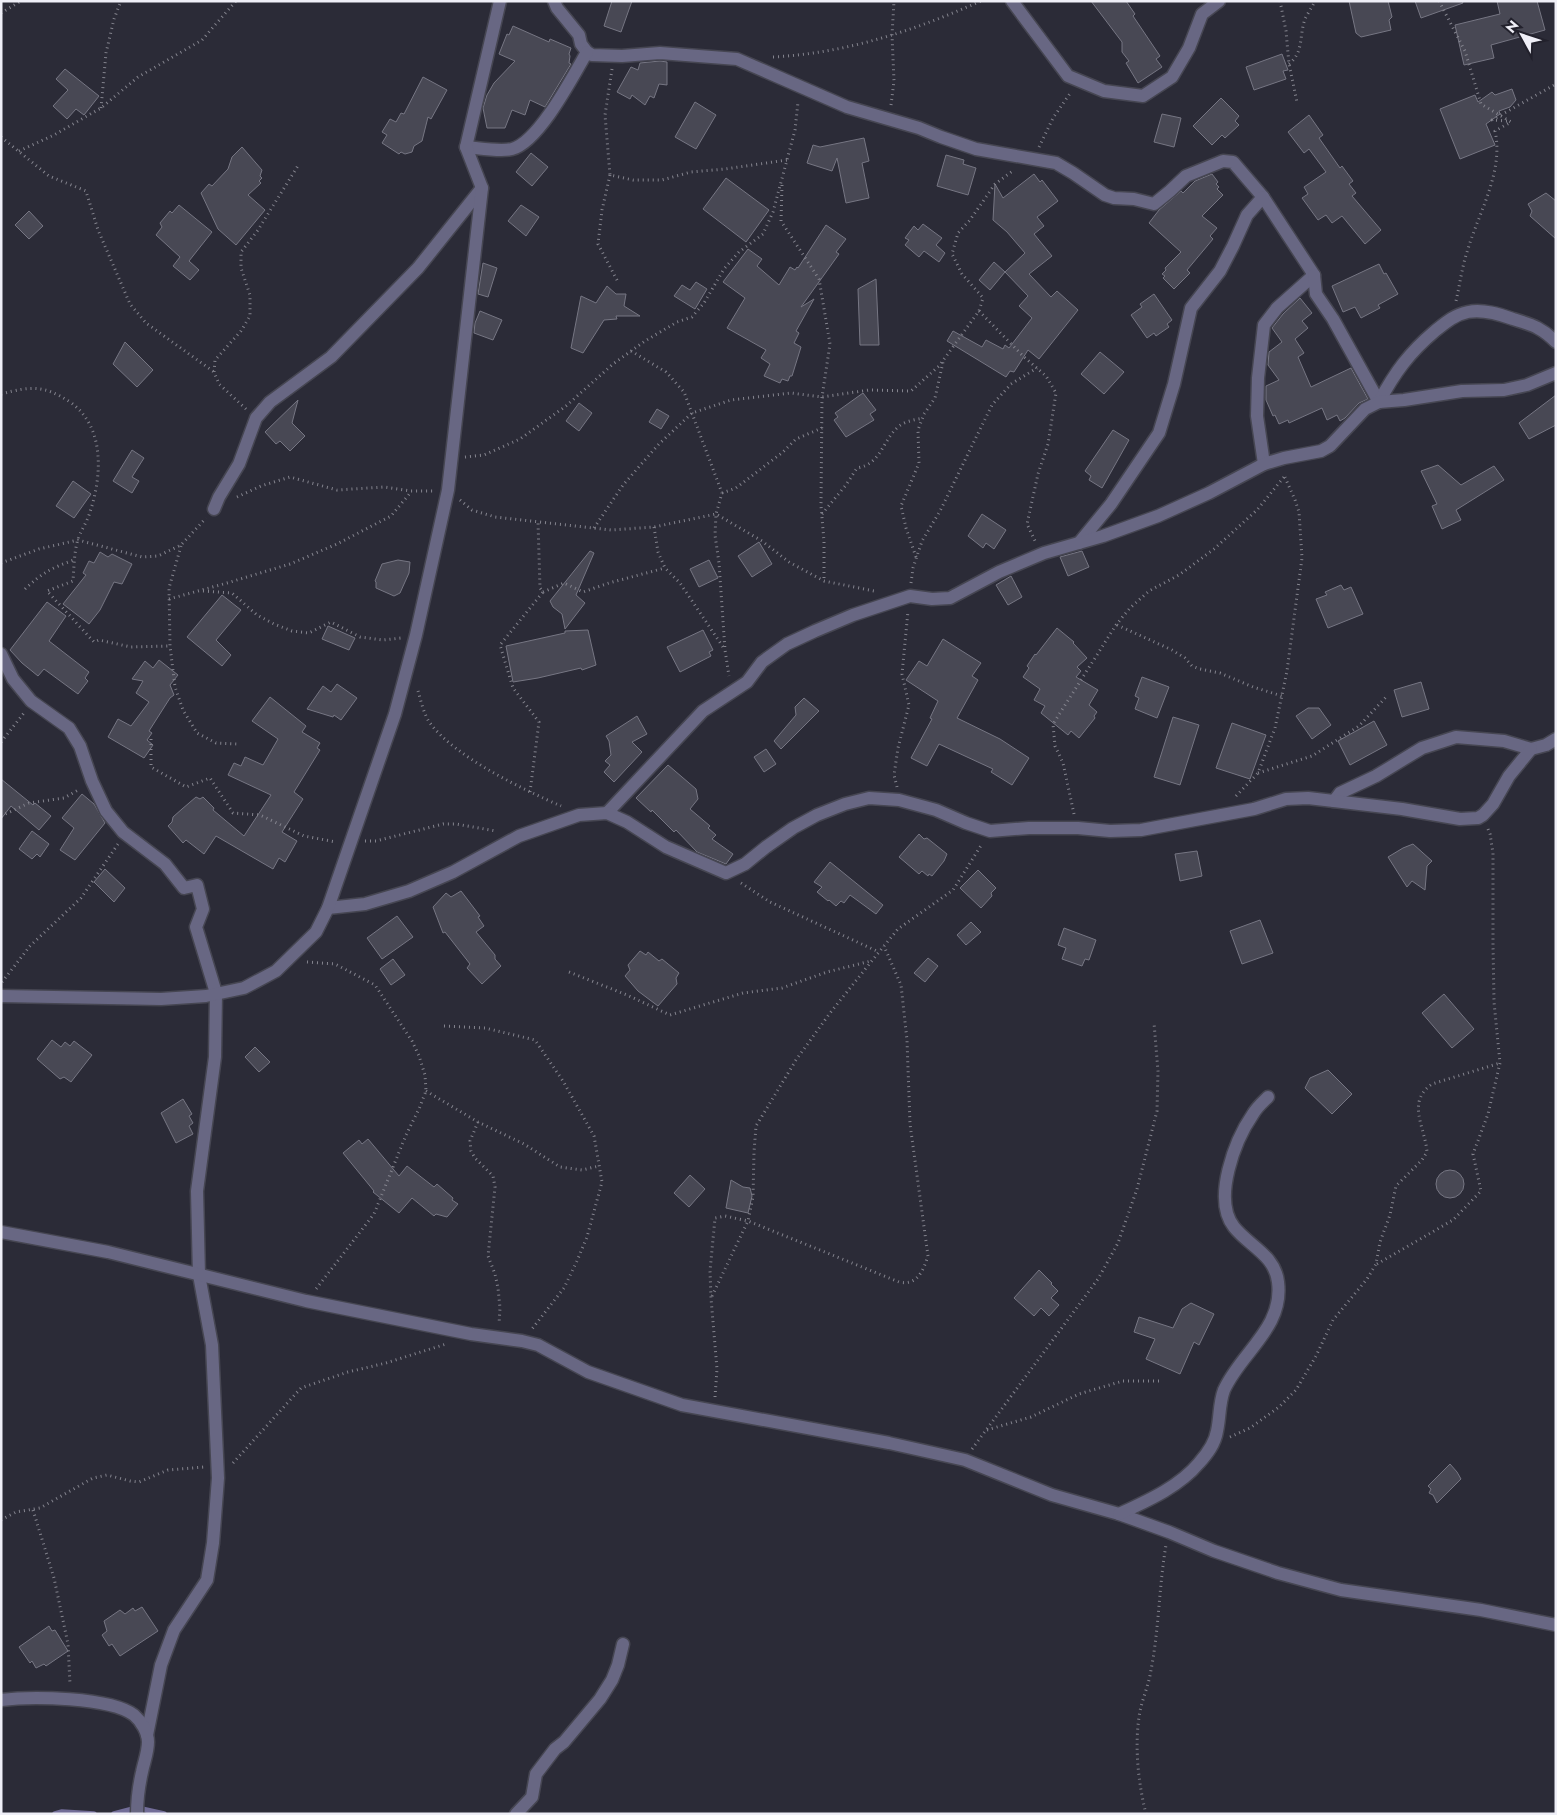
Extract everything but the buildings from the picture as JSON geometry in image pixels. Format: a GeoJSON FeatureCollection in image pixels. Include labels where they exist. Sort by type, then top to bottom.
{"type":"FeatureCollection","features":[{"type":"Feature","properties":{"kind":"street"},"geometry":{"type":"LineString","coordinates":[[1,996],[161,999],[206,996],[244,988],[276,971],[316,932],[328,908],[395,714],[416,635],[448,490],[482,188],[466,148],[500,1]]}},
{"type":"Feature","properties":{"kind":"street"},"geometry":{"type":"LineString","coordinates":[[554,1],[557,8],[579,34],[581,44],[587,52],[598,57],[660,53],[737,59],[847,108],[925,130],[976,149],[1034,158],[1065,167],[1105,195],[1114,198],[1134,199],[1154,204],[1186,176],[1223,161],[1233,162],[1263,197],[1314,275],[1316,294],[1333,319],[1378,402]]}},
{"type":"Feature","properties":{"kind":"street"},"geometry":{"type":"LineString","coordinates":[[1012,1],[1068,76],[1104,90],[1143,96],[1172,77],[1189,48],[1202,14],[1219,1]]}},
{"type":"Feature","properties":{"kind":"street"},"geometry":{"type":"LineString","coordinates":[[466,148],[511,150],[530,138],[565,91],[587,52]]}},
{"type":"Feature","properties":{"kind":"street"},"geometry":{"type":"LineString","coordinates":[[214,509],[239,464],[256,418],[270,402],[331,357],[418,268],[482,188]]}},
{"type":"Feature","properties":{"kind":"street"},"geometry":{"type":"LineString","coordinates":[[1079,542],[1111,504],[1159,433],[1174,384],[1191,308],[1220,271],[1247,215],[1263,197]]}},
{"type":"Feature","properties":{"kind":"street"},"geometry":{"type":"LineString","coordinates":[[1264,464],[1257,416],[1258,378],[1264,325],[1277,308],[1314,275]]}},
{"type":"Feature","properties":{"kind":"street"},"geometry":{"type":"LineString","coordinates":[[1378,402],[1392,377],[1412,352],[1452,316],[1469,311],[1485,311],[1503,315],[1535,326],[1556,342]]}},
{"type":"Feature","properties":{"kind":"street"},"geometry":{"type":"LineString","coordinates":[[607,812],[704,711],[747,682],[762,662],[787,644],[853,616],[910,596],[932,599],[950,598],[999,572],[1044,553],[1158,516],[1209,494],[1264,464],[1321,451],[1330,446],[1366,409],[1378,402],[1462,391],[1504,390],[1527,385],[1556,373]]}},
{"type":"Feature","properties":{"kind":"street"},"geometry":{"type":"LineString","coordinates":[[1,654],[12,679],[31,700],[69,728],[80,746],[92,781],[106,811],[123,832],[165,864],[184,888],[197,885],[203,909],[196,927],[216,993],[215,1057],[196,1191],[199,1274],[212,1345],[218,1473],[213,1543],[207,1580],[174,1630],[161,1665],[147,1735]]}},
{"type":"Feature","properties":{"kind":"street"},"geometry":{"type":"LineString","coordinates":[[1334,801],[1340,792],[1376,776],[1422,748],[1456,737],[1504,741],[1531,749],[1553,743]]}},
{"type":"Feature","properties":{"kind":"street"},"geometry":{"type":"LineString","coordinates":[[328,908],[365,904],[409,891],[453,872],[519,836],[580,815],[607,812],[666,847],[726,873],[745,864],[793,828],[817,815],[845,804],[869,798],[899,800],[936,810],[990,831],[1078,828],[1110,832],[1142,830],[1254,809],[1286,799],[1308,798],[1402,809],[1460,819],[1478,818],[1493,804],[1509,776],[1531,749]]}},
{"type":"Feature","properties":{"kind":"street"},"geometry":{"type":"LineString","coordinates":[[1119,1514],[1159,1494],[1181,1479],[1197,1465],[1212,1447],[1217,1432],[1224,1391],[1232,1376],[1269,1327],[1276,1311],[1279,1297],[1278,1280],[1273,1264],[1235,1227],[1228,1216],[1225,1201],[1226,1179],[1243,1130],[1254,1112],[1268,1097]]}},
{"type":"Feature","properties":{"kind":"street"},"geometry":{"type":"LineString","coordinates":[[1,1232],[108,1252],[306,1301],[462,1333],[498,1337],[538,1345],[588,1372],[682,1405],[965,1460],[1052,1495],[1119,1514],[1269,1570],[1341,1590],[1481,1610],[1556,1626]]}},
{"type":"Feature","properties":{"kind":"street"},"geometry":{"type":"LineString","coordinates":[[516,1814],[532,1797],[536,1774],[555,1749],[564,1742],[600,1699],[612,1680],[623,1644]]}},
{"type":"Feature","properties":{"kind":"street"},"geometry":{"type":"LineString","coordinates":[[1,1700],[14,1698],[71,1700],[105,1704],[134,1715],[143,1726],[148,1742],[139,1789],[137,1814]]}},
{"type":"Feature","properties":{"kind":"path"},"geometry":{"type":"LineString","coordinates":[[1,12],[21,1]]}},
{"type":"Feature","properties":{"kind":"path"},"geometry":{"type":"LineString","coordinates":[[101,108],[106,53],[114,19],[121,1]]}},
{"type":"Feature","properties":{"kind":"path"},"geometry":{"type":"LineString","coordinates":[[19,151],[54,135],[101,108],[138,77],[202,40],[236,1]]}},
{"type":"Feature","properties":{"kind":"path"},"geometry":{"type":"LineString","coordinates":[[889,119],[894,81],[892,35],[894,1]]}},
{"type":"Feature","properties":{"kind":"path"},"geometry":{"type":"LineString","coordinates":[[764,58],[808,54],[863,44],[932,22],[981,1]]}},
{"type":"Feature","properties":{"kind":"path"},"geometry":{"type":"LineString","coordinates":[[1280,1],[1286,31],[1289,64],[1297,102]]}},
{"type":"Feature","properties":{"kind":"path"},"geometry":{"type":"LineString","coordinates":[[1289,64],[1296,58],[1301,45],[1305,20],[1315,1]]}},
{"type":"Feature","properties":{"kind":"path"},"geometry":{"type":"LineString","coordinates":[[1439,1],[1465,52],[1481,104],[1511,122]]}},
{"type":"Feature","properties":{"kind":"path"},"geometry":{"type":"LineString","coordinates":[[614,56],[605,115],[610,176],[602,210],[598,244],[618,282]]}},
{"type":"Feature","properties":{"kind":"path"},"geometry":{"type":"LineString","coordinates":[[594,528],[623,485],[659,444],[692,413],[731,400],[791,393],[822,397],[869,390],[911,391],[939,366],[979,311],[983,298],[962,274],[952,254],[958,233],[970,220],[995,184],[1007,174],[1034,158],[1053,118],[1079,81]]}},
{"type":"Feature","properties":{"kind":"path"},"geometry":{"type":"LineString","coordinates":[[1511,122],[1492,120],[1556,84]]}},
{"type":"Feature","properties":{"kind":"path"},"geometry":{"type":"LineString","coordinates":[[452,459],[484,455],[520,439],[566,406],[645,341],[677,322],[692,317],[704,303],[724,269],[739,252],[763,234],[773,212],[787,160],[794,130],[800,88]]}},
{"type":"Feature","properties":{"kind":"path"},"geometry":{"type":"LineString","coordinates":[[1452,316],[1467,250],[1490,186],[1497,158],[1498,143],[1495,131],[1511,122]]}},
{"type":"Feature","properties":{"kind":"path"},"geometry":{"type":"LineString","coordinates":[[1,137],[49,176],[86,191],[98,230],[130,304],[146,323],[214,372]]}},
{"type":"Feature","properties":{"kind":"path"},"geometry":{"type":"LineString","coordinates":[[610,176],[633,180],[662,180],[690,172],[787,160]]}},
{"type":"Feature","properties":{"kind":"path"},"geometry":{"type":"LineString","coordinates":[[256,418],[219,384],[214,372],[215,360],[241,332],[250,316],[250,295],[241,268],[241,252],[258,230],[299,164]]}},
{"type":"Feature","properties":{"kind":"path"},"geometry":{"type":"LineString","coordinates":[[782,178],[782,222],[819,279],[830,344],[822,397],[824,581]]}},
{"type":"Feature","properties":{"kind":"path"},"geometry":{"type":"LineString","coordinates":[[979,311],[1046,376],[1056,393],[1048,444],[1038,474],[1027,524],[1033,538],[1044,553]]}},
{"type":"Feature","properties":{"kind":"path"},"geometry":{"type":"LineString","coordinates":[[631,351],[666,372],[684,392],[722,493],[716,514],[716,535],[725,650],[732,692]]}},
{"type":"Feature","properties":{"kind":"path"},"geometry":{"type":"LineString","coordinates":[[916,558],[901,506],[919,463],[918,430],[934,398],[944,360]]}},
{"type":"Feature","properties":{"kind":"path"},"geometry":{"type":"LineString","coordinates":[[899,800],[894,775],[898,748],[909,705],[902,674],[912,568],[922,541],[940,511],[992,405],[1011,384],[1037,368]]}},
{"type":"Feature","properties":{"kind":"path"},"geometry":{"type":"LineString","coordinates":[[1,394],[38,388],[57,394],[75,406],[88,420],[95,438],[99,461],[96,492],[89,516],[78,540],[74,560],[73,581],[47,591],[94,642],[99,640],[131,647],[170,646]]}},
{"type":"Feature","properties":{"kind":"path"},"geometry":{"type":"LineString","coordinates":[[822,514],[846,485],[857,468],[867,466],[880,454],[898,426],[910,420],[923,418]]}},
{"type":"Feature","properties":{"kind":"path"},"geometry":{"type":"LineString","coordinates":[[722,493],[736,488],[783,452],[796,438],[822,428]]}},
{"type":"Feature","properties":{"kind":"path"},"geometry":{"type":"LineString","coordinates":[[1234,797],[1258,773],[1275,728],[1287,671],[1302,558],[1299,512],[1296,500],[1284,477],[1284,458]]}},
{"type":"Feature","properties":{"kind":"path"},"geometry":{"type":"LineString","coordinates":[[1,563],[39,549],[78,540],[142,557],[158,556],[181,545],[214,509],[261,486],[290,477],[336,490],[384,487],[411,491],[448,490],[472,510],[495,517],[612,530],[654,527],[716,514],[762,541],[789,562],[824,581],[882,592]]}},
{"type":"Feature","properties":{"kind":"path"},"geometry":{"type":"LineString","coordinates":[[1078,828],[1063,763],[1055,746],[1053,724],[1116,624],[1130,608],[1149,591],[1179,575],[1214,549],[1257,510],[1284,477]]}},
{"type":"Feature","properties":{"kind":"path"},"geometry":{"type":"LineString","coordinates":[[169,599],[290,564],[338,544],[391,516],[411,491]]}},
{"type":"Feature","properties":{"kind":"path"},"geometry":{"type":"LineString","coordinates":[[538,522],[540,588],[543,592]]}},
{"type":"Feature","properties":{"kind":"path"},"geometry":{"type":"LineString","coordinates":[[654,527],[658,552],[665,568],[680,583],[725,650]]}},
{"type":"Feature","properties":{"kind":"path"},"geometry":{"type":"LineString","coordinates":[[181,545],[169,588],[170,646],[175,688],[183,710],[198,733],[216,743],[238,744]]}},
{"type":"Feature","properties":{"kind":"path"},"geometry":{"type":"LineString","coordinates":[[24,589],[40,575],[54,567],[74,560]]}},
{"type":"Feature","properties":{"kind":"path"},"geometry":{"type":"LineString","coordinates":[[530,792],[539,722],[512,688],[500,646],[543,592],[564,583],[583,592],[665,568]]}},
{"type":"Feature","properties":{"kind":"path"},"geometry":{"type":"LineString","coordinates":[[199,591],[232,593],[257,615],[292,631],[309,633],[331,622],[360,637],[383,640],[416,635]]}},
{"type":"Feature","properties":{"kind":"path"},"geometry":{"type":"LineString","coordinates":[[1116,624],[1172,650],[1200,670],[1220,673],[1253,688],[1282,696]]}},
{"type":"Feature","properties":{"kind":"path"},"geometry":{"type":"LineString","coordinates":[[417,688],[428,722],[446,742],[530,792],[580,815]]}},
{"type":"Feature","properties":{"kind":"path"},"geometry":{"type":"LineString","coordinates":[[1258,773],[1312,756],[1359,726],[1388,696]]}},
{"type":"Feature","properties":{"kind":"path"},"geometry":{"type":"LineString","coordinates":[[1,742],[20,719],[31,700]]}},
{"type":"Feature","properties":{"kind":"path"},"geometry":{"type":"LineString","coordinates":[[151,739],[151,767],[186,787],[210,778],[233,813],[260,815],[304,836],[333,842],[376,841],[443,824],[477,827],[519,836]]}},
{"type":"Feature","properties":{"kind":"path"},"geometry":{"type":"LineString","coordinates":[[1,816],[29,803],[64,798],[92,781]]}},
{"type":"Feature","properties":{"kind":"path"},"geometry":{"type":"LineString","coordinates":[[1376,1264],[1453,1220],[1481,1191],[1473,1154],[1488,1114],[1500,1062],[1494,983],[1493,853],[1490,834],[1485,824],[1478,818]]}},
{"type":"Feature","properties":{"kind":"path"},"geometry":{"type":"LineString","coordinates":[[711,1298],[748,1221],[753,1197],[756,1126],[796,1060],[879,952],[898,929],[953,890],[990,831]]}},
{"type":"Feature","properties":{"kind":"path"},"geometry":{"type":"LineString","coordinates":[[1,982],[30,946],[81,898],[115,850],[123,832]]}},
{"type":"Feature","properties":{"kind":"path"},"geometry":{"type":"LineString","coordinates":[[726,873],[770,902],[879,952]]}},
{"type":"Feature","properties":{"kind":"path"},"geometry":{"type":"LineString","coordinates":[[714,1410],[717,1369],[710,1270],[714,1219],[725,1216],[748,1221],[899,1282],[910,1282],[918,1278],[924,1268],[928,1256],[910,1124],[907,1040],[901,985],[884,946]]}},
{"type":"Feature","properties":{"kind":"path"},"geometry":{"type":"LineString","coordinates":[[286,960],[335,964],[375,985],[412,1041],[425,1075],[426,1091],[374,1214],[306,1301]]}},
{"type":"Feature","properties":{"kind":"path"},"geometry":{"type":"LineString","coordinates":[[569,972],[627,995],[670,1016],[743,993],[782,988],[828,972],[872,961]]}},
{"type":"Feature","properties":{"kind":"path"},"geometry":{"type":"LineString","coordinates":[[965,1460],[1098,1279],[1118,1243],[1137,1189],[1157,1111],[1158,1071],[1154,1023]]}},
{"type":"Feature","properties":{"kind":"path"},"geometry":{"type":"LineString","coordinates":[[444,1026],[485,1028],[535,1040],[563,1081],[594,1136],[602,1182],[587,1237],[578,1261],[564,1288],[522,1341]]}},
{"type":"Feature","properties":{"kind":"path"},"geometry":{"type":"LineString","coordinates":[[1212,1447],[1250,1428],[1279,1407],[1296,1390],[1313,1362],[1333,1320],[1367,1279],[1376,1264],[1380,1242],[1390,1215],[1396,1186],[1422,1160],[1427,1152],[1418,1109],[1423,1090],[1432,1084],[1500,1062]]}},
{"type":"Feature","properties":{"kind":"path"},"geometry":{"type":"LineString","coordinates":[[426,1091],[478,1122],[524,1144],[560,1167],[582,1170],[599,1166]]}},
{"type":"Feature","properties":{"kind":"path"},"geometry":{"type":"LineString","coordinates":[[478,1122],[470,1141],[471,1151],[475,1158],[493,1176],[495,1187],[488,1256],[495,1274],[500,1308],[498,1337]]}},
{"type":"Feature","properties":{"kind":"path"},"geometry":{"type":"LineString","coordinates":[[1,1520],[16,1512],[40,1508],[93,1478],[107,1475],[130,1482],[139,1482],[168,1470],[189,1467],[218,1473],[301,1388],[348,1372],[386,1363],[447,1344]]}},
{"type":"Feature","properties":{"kind":"path"},"geometry":{"type":"LineString","coordinates":[[986,1430],[1031,1417],[1079,1394],[1122,1381],[1161,1381]]}},
{"type":"Feature","properties":{"kind":"path"},"geometry":{"type":"LineString","coordinates":[[33,1510],[54,1578],[68,1644],[71,1700]]}},
{"type":"Feature","properties":{"kind":"path"},"geometry":{"type":"LineString","coordinates":[[1146,1814],[1139,1771],[1137,1738],[1140,1711],[1151,1671],[1161,1574],[1168,1532]]}},
{"type":"Feature","properties":{"kind":"waterway"},"geometry":{"type":"LineString","coordinates":[[114,1814],[137,1808],[164,1814]]}},
{"type":"Feature","properties":{"kind":"waterway"},"geometry":{"type":"LineString","coordinates":[[55,1814],[62,1812],[94,1814]]}}]}
